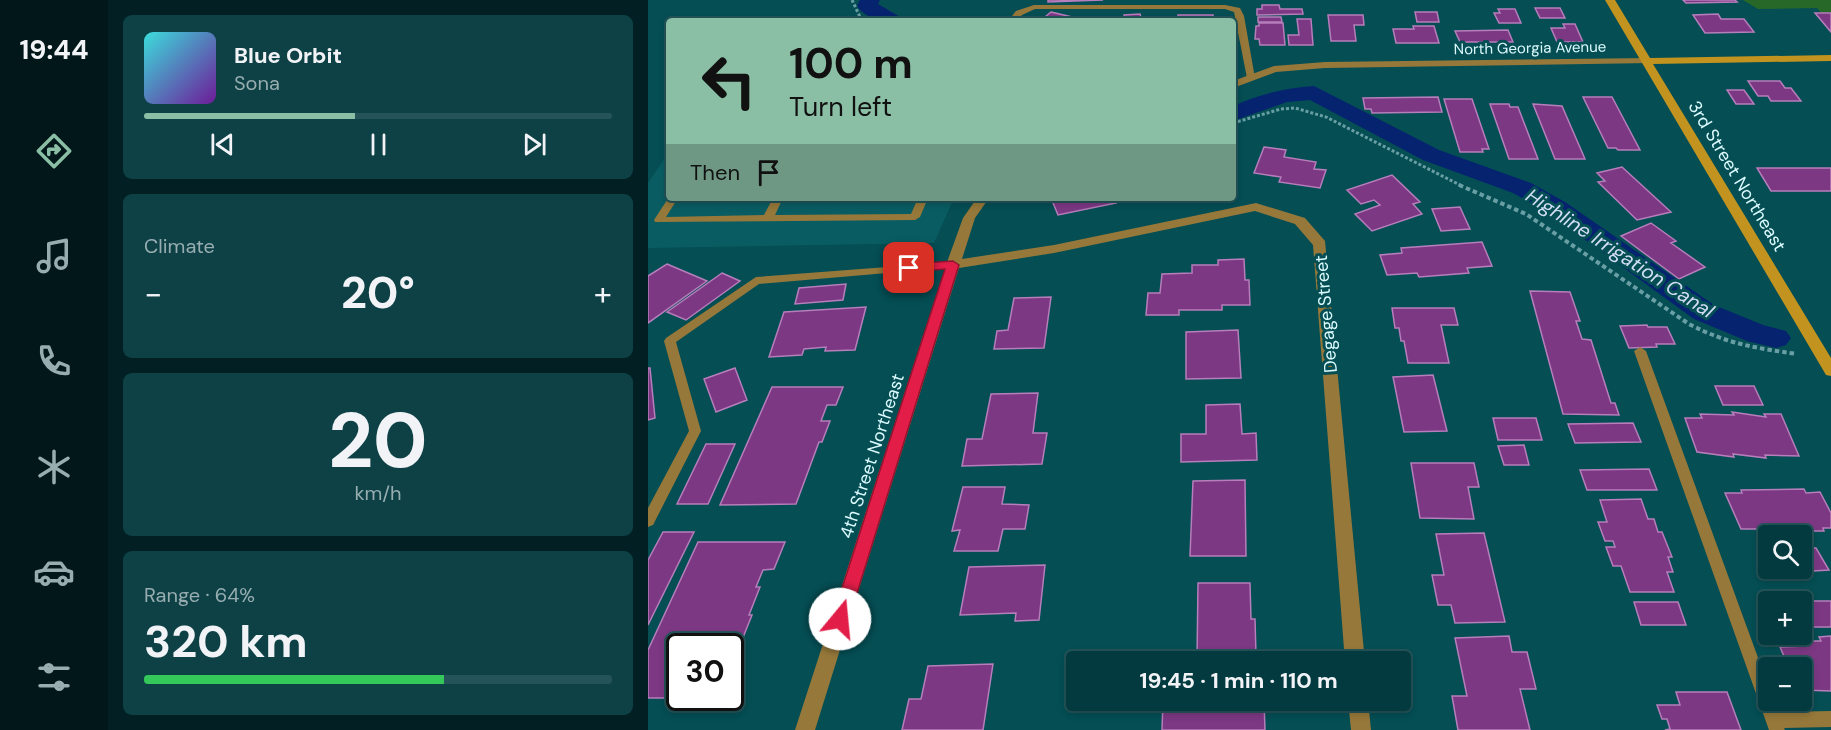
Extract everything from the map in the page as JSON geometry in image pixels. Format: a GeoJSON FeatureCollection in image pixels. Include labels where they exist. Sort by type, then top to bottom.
{"type":"FeatureCollection","features":[{"type":"Feature","properties":{"kind":"street","name":"3rd Street Northeast"},"geometry":{"type":"LineString","coordinates":[[1610,0],[1829,366]]}},
{"type":"Feature","properties":{"kind":"street","name":"North Georgia Avenue"},"geometry":{"type":"LineString","coordinates":[[1236,84],[1274,69],[1325,65],[1831,58]]}},
{"type":"Feature","properties":{"kind":"street","name":"4th Street Northeast"},"geometry":{"type":"LineString","coordinates":[[805,730],[953,265],[969,218],[982,201]]}},
{"type":"Feature","properties":{"kind":"street","name":"Degage Street"},"geometry":{"type":"LineString","coordinates":[[953,265],[1054,249],[1256,207],[1300,220],[1320,244],[1354,651]]}},
{"type":"Feature","properties":{"kind":"street"},"geometry":{"type":"LineString","coordinates":[[1359,711],[1361,730]]}},
{"type":"Feature","properties":{"kind":"lane"},"geometry":{"type":"LineString","coordinates":[[1015,18],[1019,13],[1034,7],[1225,7],[1237,10],[1251,78]]}},
{"type":"Feature","properties":{"kind":"lane"},"geometry":{"type":"LineString","coordinates":[[671,201],[659,220],[915,217],[922,201]]}},
{"type":"Feature","properties":{"kind":"lane"},"geometry":{"type":"LineString","coordinates":[[768,218],[776,201]]}},
{"type":"Feature","properties":{"kind":"lane"},"geometry":{"type":"LineString","coordinates":[[648,521],[695,431],[670,341],[756,280],[953,265]]}},
{"type":"Feature","properties":{"kind":"lane"},"geometry":{"type":"LineString","coordinates":[[1640,351],[1775,725],[1831,719]]}},
{"type":"Feature","properties":{"kind":"path"},"geometry":{"type":"LineString","coordinates":[[852,0],[861,18]]}},
{"type":"Feature","properties":{"kind":"path"},"geometry":{"type":"LineString","coordinates":[[1236,122],[1281,109],[1295,108],[1326,117],[1436,175],[1526,214],[1689,324],[1715,338],[1744,346],[1793,353],[1829,366]]}},
{"type":"Feature","properties":{"kind":"shaded area"},"geometry":{"type":"Polygon","coordinates":[[[666,156],[666,201],[953,201],[934,243],[648,248],[648,183],[666,156]]]}},
{"type":"Feature","properties":{"kind":"green space"},"geometry":{"type":"Polygon","coordinates":[[[1743,0],[1831,0],[1831,13],[1821,13],[1817,8],[1758,9],[1743,0]]]}},
{"type":"Feature","properties":{"kind":"building"},"geometry":{"type":"Polygon","coordinates":[[[1048,0],[1103,0],[1048,2],[1048,0]]]}},
{"type":"Feature","properties":{"kind":"building"},"geometry":{"type":"Polygon","coordinates":[[[1683,0],[1735,0],[1737,2],[1686,3],[1683,0]]]}},
{"type":"Feature","properties":{"kind":"building"},"geometry":{"type":"Polygon","coordinates":[[[1262,5],[1279,5],[1280,9],[1302,9],[1303,14],[1257,15],[1257,9],[1262,9],[1262,5]]]}},
{"type":"Feature","properties":{"kind":"building"},"geometry":{"type":"Polygon","coordinates":[[[1535,8],[1560,8],[1565,18],[1540,18],[1535,8]]]}},
{"type":"Feature","properties":{"kind":"building"},"geometry":{"type":"Polygon","coordinates":[[[1498,9],[1515,9],[1521,23],[1499,23],[1494,13],[1500,13],[1498,9]]]}},
{"type":"Feature","properties":{"kind":"building"},"geometry":{"type":"Polygon","coordinates":[[[1051,12],[1072,17],[1071,18],[1044,18],[1051,12]]]}},
{"type":"Feature","properties":{"kind":"building"},"geometry":{"type":"Polygon","coordinates":[[[1415,12],[1437,12],[1439,22],[1417,22],[1415,12]]]}},
{"type":"Feature","properties":{"kind":"building"},"geometry":{"type":"Polygon","coordinates":[[[1815,13],[1831,13],[1831,32],[1815,13]]]}},
{"type":"Feature","properties":{"kind":"building"},"geometry":{"type":"Polygon","coordinates":[[[1140,14],[1141,18],[1124,18],[1124,15],[1140,14]]]}},
{"type":"Feature","properties":{"kind":"building"},"geometry":{"type":"Polygon","coordinates":[[[1718,14],[1721,19],[1744,19],[1754,32],[1705,33],[1693,15],[1718,14]]]}},
{"type":"Feature","properties":{"kind":"building"},"geometry":{"type":"Polygon","coordinates":[[[1178,15],[1213,15],[1213,18],[1178,18],[1178,15]]]}},
{"type":"Feature","properties":{"kind":"building"},"geometry":{"type":"Polygon","coordinates":[[[1328,15],[1363,15],[1364,25],[1354,25],[1356,41],[1331,41],[1328,15]]]}},
{"type":"Feature","properties":{"kind":"building"},"geometry":{"type":"Polygon","coordinates":[[[1258,17],[1281,17],[1282,22],[1258,22],[1258,17]]]}},
{"type":"Feature","properties":{"kind":"building"},"geometry":{"type":"Polygon","coordinates":[[[1297,19],[1311,19],[1313,45],[1289,45],[1288,35],[1299,35],[1297,19]]]}},
{"type":"Feature","properties":{"kind":"building"},"geometry":{"type":"Polygon","coordinates":[[[1259,23],[1283,23],[1285,45],[1260,45],[1259,39],[1255,39],[1256,26],[1259,26],[1259,23]]]}},
{"type":"Feature","properties":{"kind":"building"},"geometry":{"type":"Polygon","coordinates":[[[1563,24],[1575,24],[1583,42],[1557,42],[1551,28],[1565,28],[1563,24]]]}},
{"type":"Feature","properties":{"kind":"building"},"geometry":{"type":"Polygon","coordinates":[[[1413,26],[1434,26],[1439,43],[1396,43],[1393,29],[1414,29],[1413,26]]]}},
{"type":"Feature","properties":{"kind":"building"},"geometry":{"type":"Polygon","coordinates":[[[1508,30],[1513,42],[1460,42],[1455,31],[1508,30]]]}},
{"type":"Feature","properties":{"kind":"building"},"geometry":{"type":"Polygon","coordinates":[[[1748,81],[1780,81],[1785,88],[1791,88],[1801,101],[1771,101],[1768,96],[1758,96],[1748,81]]]}},
{"type":"Feature","properties":{"kind":"building"},"geometry":{"type":"Polygon","coordinates":[[[1727,90],[1744,90],[1754,104],[1736,104],[1727,90]]]}},
{"type":"Feature","properties":{"kind":"building"},"geometry":{"type":"Polygon","coordinates":[[[1438,97],[1442,112],[1372,113],[1371,109],[1365,109],[1363,98],[1438,97]]]}},
{"type":"Feature","properties":{"kind":"building"},"geometry":{"type":"Polygon","coordinates":[[[1583,97],[1612,97],[1640,150],[1608,148],[1583,97]]]}},
{"type":"Feature","properties":{"kind":"building"},"geometry":{"type":"Polygon","coordinates":[[[1444,99],[1472,99],[1489,149],[1482,149],[1483,152],[1460,152],[1444,99]]]}},
{"type":"Feature","properties":{"kind":"building"},"geometry":{"type":"Polygon","coordinates":[[[1490,104],[1509,104],[1510,107],[1518,107],[1538,159],[1509,159],[1490,104]]]}},
{"type":"Feature","properties":{"kind":"building"},"geometry":{"type":"Polygon","coordinates":[[[1533,104],[1562,106],[1585,159],[1555,159],[1533,104]]]}},
{"type":"Feature","properties":{"kind":"building"},"geometry":{"type":"Polygon","coordinates":[[[1264,147],[1286,150],[1284,157],[1316,162],[1314,169],[1326,170],[1320,188],[1279,182],[1281,177],[1254,173],[1264,147]]]}},
{"type":"Feature","properties":{"kind":"building"},"geometry":{"type":"Polygon","coordinates":[[[1622,167],[1671,212],[1637,220],[1598,182],[1605,181],[1597,173],[1622,167]]]}},
{"type":"Feature","properties":{"kind":"building"},"geometry":{"type":"Polygon","coordinates":[[[1757,168],[1831,168],[1831,191],[1771,191],[1757,168]]]}},
{"type":"Feature","properties":{"kind":"building"},"geometry":{"type":"Polygon","coordinates":[[[1392,175],[1420,202],[1413,204],[1422,214],[1372,231],[1355,214],[1380,205],[1374,200],[1361,204],[1347,190],[1392,175]]]}},
{"type":"Feature","properties":{"kind":"building"},"geometry":{"type":"Polygon","coordinates":[[[1052,201],[1115,201],[1116,203],[1058,215],[1052,201]]]}},
{"type":"Feature","properties":{"kind":"building"},"geometry":{"type":"Polygon","coordinates":[[[1460,207],[1470,229],[1441,231],[1432,209],[1460,207]]]}},
{"type":"Feature","properties":{"kind":"building"},"geometry":{"type":"Polygon","coordinates":[[[1651,223],[1676,241],[1671,243],[1705,267],[1679,279],[1621,236],[1651,223]]]}},
{"type":"Feature","properties":{"kind":"building"},"geometry":{"type":"Polygon","coordinates":[[[1482,242],[1492,266],[1467,268],[1469,273],[1419,277],[1417,273],[1387,275],[1380,255],[1402,253],[1401,248],[1482,242]]]}},
{"type":"Feature","properties":{"kind":"building"},"geometry":{"type":"Polygon","coordinates":[[[1244,259],[1245,280],[1249,280],[1250,305],[1222,305],[1222,310],[1179,310],[1179,315],[1146,315],[1148,293],[1160,293],[1162,274],[1192,273],[1192,265],[1218,265],[1218,260],[1244,259]]]}},
{"type":"Feature","properties":{"kind":"building"},"geometry":{"type":"Polygon","coordinates":[[[667,264],[707,281],[648,323],[648,276],[667,264]]]}},
{"type":"Feature","properties":{"kind":"building"},"geometry":{"type":"Polygon","coordinates":[[[722,273],[740,281],[686,320],[667,312],[722,273]]]}},
{"type":"Feature","properties":{"kind":"building"},"geometry":{"type":"Polygon","coordinates":[[[846,284],[843,300],[795,304],[799,288],[846,284]]]}},
{"type":"Feature","properties":{"kind":"building"},"geometry":{"type":"Polygon","coordinates":[[[1530,291],[1570,292],[1580,321],[1576,321],[1582,339],[1591,340],[1611,403],[1615,403],[1619,415],[1563,414],[1530,291]]]}},
{"type":"Feature","properties":{"kind":"building"},"geometry":{"type":"Polygon","coordinates":[[[1051,297],[1044,348],[994,349],[997,331],[1008,330],[1014,298],[1051,297]]]}},
{"type":"Feature","properties":{"kind":"building"},"geometry":{"type":"Polygon","coordinates":[[[866,307],[855,350],[825,351],[826,347],[804,349],[802,355],[769,357],[784,312],[866,307]]]}},
{"type":"Feature","properties":{"kind":"building"},"geometry":{"type":"Polygon","coordinates":[[[1392,308],[1454,308],[1458,325],[1441,325],[1449,363],[1408,363],[1404,341],[1401,341],[1399,328],[1395,328],[1392,308]]]}},
{"type":"Feature","properties":{"kind":"building"},"geometry":{"type":"Polygon","coordinates":[[[1647,325],[1648,327],[1667,327],[1675,344],[1629,348],[1620,326],[1647,325]]]}},
{"type":"Feature","properties":{"kind":"building"},"geometry":{"type":"Polygon","coordinates":[[[1238,330],[1241,378],[1186,379],[1186,332],[1238,330]]]}},
{"type":"Feature","properties":{"kind":"building"},"geometry":{"type":"Polygon","coordinates":[[[648,368],[650,368],[655,418],[648,420],[648,368]]]}},
{"type":"Feature","properties":{"kind":"building"},"geometry":{"type":"Polygon","coordinates":[[[735,368],[747,400],[716,412],[704,379],[735,368]]]}},
{"type":"Feature","properties":{"kind":"building"},"geometry":{"type":"Polygon","coordinates":[[[1433,375],[1447,431],[1404,432],[1393,377],[1433,375]]]}},
{"type":"Feature","properties":{"kind":"building"},"geometry":{"type":"Polygon","coordinates":[[[1715,386],[1754,386],[1763,405],[1723,405],[1715,386]]]}},
{"type":"Feature","properties":{"kind":"building"},"geometry":{"type":"Polygon","coordinates":[[[772,387],[843,387],[836,405],[827,405],[821,421],[830,421],[822,442],[819,442],[796,504],[720,505],[772,387]]]}},
{"type":"Feature","properties":{"kind":"building"},"geometry":{"type":"Polygon","coordinates":[[[1038,393],[1033,433],[1047,433],[1042,464],[962,466],[967,439],[982,439],[991,394],[1038,393]]]}},
{"type":"Feature","properties":{"kind":"building"},"geometry":{"type":"Polygon","coordinates":[[[1240,404],[1242,434],[1256,433],[1257,460],[1181,462],[1181,434],[1206,434],[1206,405],[1240,404]]]}},
{"type":"Feature","properties":{"kind":"building"},"geometry":{"type":"Polygon","coordinates":[[[1732,412],[1766,417],[1764,414],[1781,414],[1799,456],[1765,455],[1766,458],[1733,454],[1734,457],[1697,452],[1685,418],[1702,418],[1700,414],[1734,415],[1732,412]]]}},
{"type":"Feature","properties":{"kind":"building"},"geometry":{"type":"Polygon","coordinates":[[[1493,418],[1536,418],[1542,440],[1498,440],[1493,418]]]}},
{"type":"Feature","properties":{"kind":"building"},"geometry":{"type":"Polygon","coordinates":[[[1633,423],[1641,442],[1575,443],[1568,424],[1633,423]]]}},
{"type":"Feature","properties":{"kind":"building"},"geometry":{"type":"Polygon","coordinates":[[[706,444],[735,444],[708,504],[677,504],[706,444]]]}},
{"type":"Feature","properties":{"kind":"building"},"geometry":{"type":"Polygon","coordinates":[[[1524,445],[1529,465],[1504,465],[1498,446],[1524,445]]]}},
{"type":"Feature","properties":{"kind":"building"},"geometry":{"type":"Polygon","coordinates":[[[1411,463],[1474,463],[1479,487],[1468,487],[1474,519],[1420,518],[1411,463]]]}},
{"type":"Feature","properties":{"kind":"building"},"geometry":{"type":"Polygon","coordinates":[[[1649,469],[1657,490],[1587,490],[1580,470],[1649,469]]]}},
{"type":"Feature","properties":{"kind":"building"},"geometry":{"type":"Polygon","coordinates":[[[1245,480],[1246,556],[1190,556],[1193,481],[1245,480]]]}},
{"type":"Feature","properties":{"kind":"building"},"geometry":{"type":"Polygon","coordinates":[[[963,487],[1005,487],[1002,504],[1029,505],[1025,529],[1003,529],[998,551],[954,551],[960,530],[952,531],[963,487]]]}},
{"type":"Feature","properties":{"kind":"building"},"geometry":{"type":"Polygon","coordinates":[[[1804,489],[1806,493],[1820,492],[1831,513],[1831,528],[1823,528],[1824,531],[1812,531],[1812,525],[1758,525],[1758,531],[1757,529],[1741,529],[1725,493],[1742,493],[1741,490],[1804,489]]]}},
{"type":"Feature","properties":{"kind":"building"},"geometry":{"type":"Polygon","coordinates":[[[1641,499],[1648,519],[1654,519],[1658,532],[1662,532],[1672,557],[1668,557],[1673,572],[1667,572],[1674,592],[1630,592],[1621,566],[1613,566],[1606,547],[1615,547],[1613,541],[1605,541],[1598,522],[1607,522],[1600,500],[1641,499]]]}},
{"type":"Feature","properties":{"kind":"building"},"geometry":{"type":"Polygon","coordinates":[[[663,532],[694,532],[648,625],[648,560],[663,532]]]}},
{"type":"Feature","properties":{"kind":"building"},"geometry":{"type":"Polygon","coordinates":[[[1484,533],[1505,622],[1455,623],[1451,605],[1438,605],[1432,575],[1444,575],[1436,534],[1484,533]]]}},
{"type":"Feature","properties":{"kind":"building"},"geometry":{"type":"Polygon","coordinates":[[[698,542],[785,542],[774,569],[763,570],[756,587],[760,587],[749,615],[752,615],[744,635],[744,633],[666,633],[666,698],[648,698],[648,650],[698,542]]]}},
{"type":"Feature","properties":{"kind":"building"},"geometry":{"type":"Polygon","coordinates":[[[1812,548],[1816,548],[1829,570],[1812,571],[1812,548]]]}},
{"type":"Feature","properties":{"kind":"building"},"geometry":{"type":"Polygon","coordinates":[[[1045,565],[1039,620],[1015,621],[1016,613],[960,615],[969,567],[1045,565]]]}},
{"type":"Feature","properties":{"kind":"building"},"geometry":{"type":"Polygon","coordinates":[[[1198,583],[1250,583],[1251,619],[1255,619],[1256,651],[1197,651],[1198,583]]]}},
{"type":"Feature","properties":{"kind":"building"},"geometry":{"type":"Polygon","coordinates":[[[1812,601],[1831,601],[1831,627],[1812,627],[1812,601]]]}},
{"type":"Feature","properties":{"kind":"building"},"geometry":{"type":"Polygon","coordinates":[[[1634,602],[1678,602],[1686,625],[1641,625],[1634,602]]]}},
{"type":"Feature","properties":{"kind":"building"},"geometry":{"type":"Polygon","coordinates":[[[1509,636],[1512,652],[1527,652],[1536,689],[1520,689],[1530,730],[1458,730],[1452,696],[1467,696],[1455,638],[1509,636]]]}},
{"type":"Feature","properties":{"kind":"building"},"geometry":{"type":"Polygon","coordinates":[[[1831,636],[1831,691],[1812,690],[1812,657],[1784,657],[1780,647],[1812,645],[1812,641],[1821,641],[1819,637],[1831,636]]]}},
{"type":"Feature","properties":{"kind":"building"},"geometry":{"type":"Polygon","coordinates":[[[993,664],[983,730],[902,730],[909,699],[921,699],[928,666],[993,664]]]}},
{"type":"Feature","properties":{"kind":"building"},"geometry":{"type":"Polygon","coordinates":[[[1676,692],[1727,692],[1741,730],[1665,730],[1670,729],[1667,719],[1662,719],[1657,705],[1680,705],[1676,692]]]}},
{"type":"Feature","properties":{"kind":"building"},"geometry":{"type":"Polygon","coordinates":[[[1163,711],[1264,711],[1265,730],[1162,730],[1163,711]]]}},
{"type":"Feature","properties":{"kind":"waterway","name":"Highline Irrigation Canal"},"geometry":{"type":"LineString","coordinates":[[870,0],[867,6],[888,18]]}},
{"type":"Feature","properties":{"kind":"waterway","name":"Highline Irrigation Canal"},"geometry":{"type":"LineString","coordinates":[[1236,113],[1286,95],[1314,93],[1431,155],[1522,188],[1556,207],[1704,312],[1757,334],[1776,338]]}},
{"type":"Feature","properties":{"kind":"route"},"geometry":{"type":"LineString","coordinates":[[840,619],[953,265],[909,268]]}}]}
